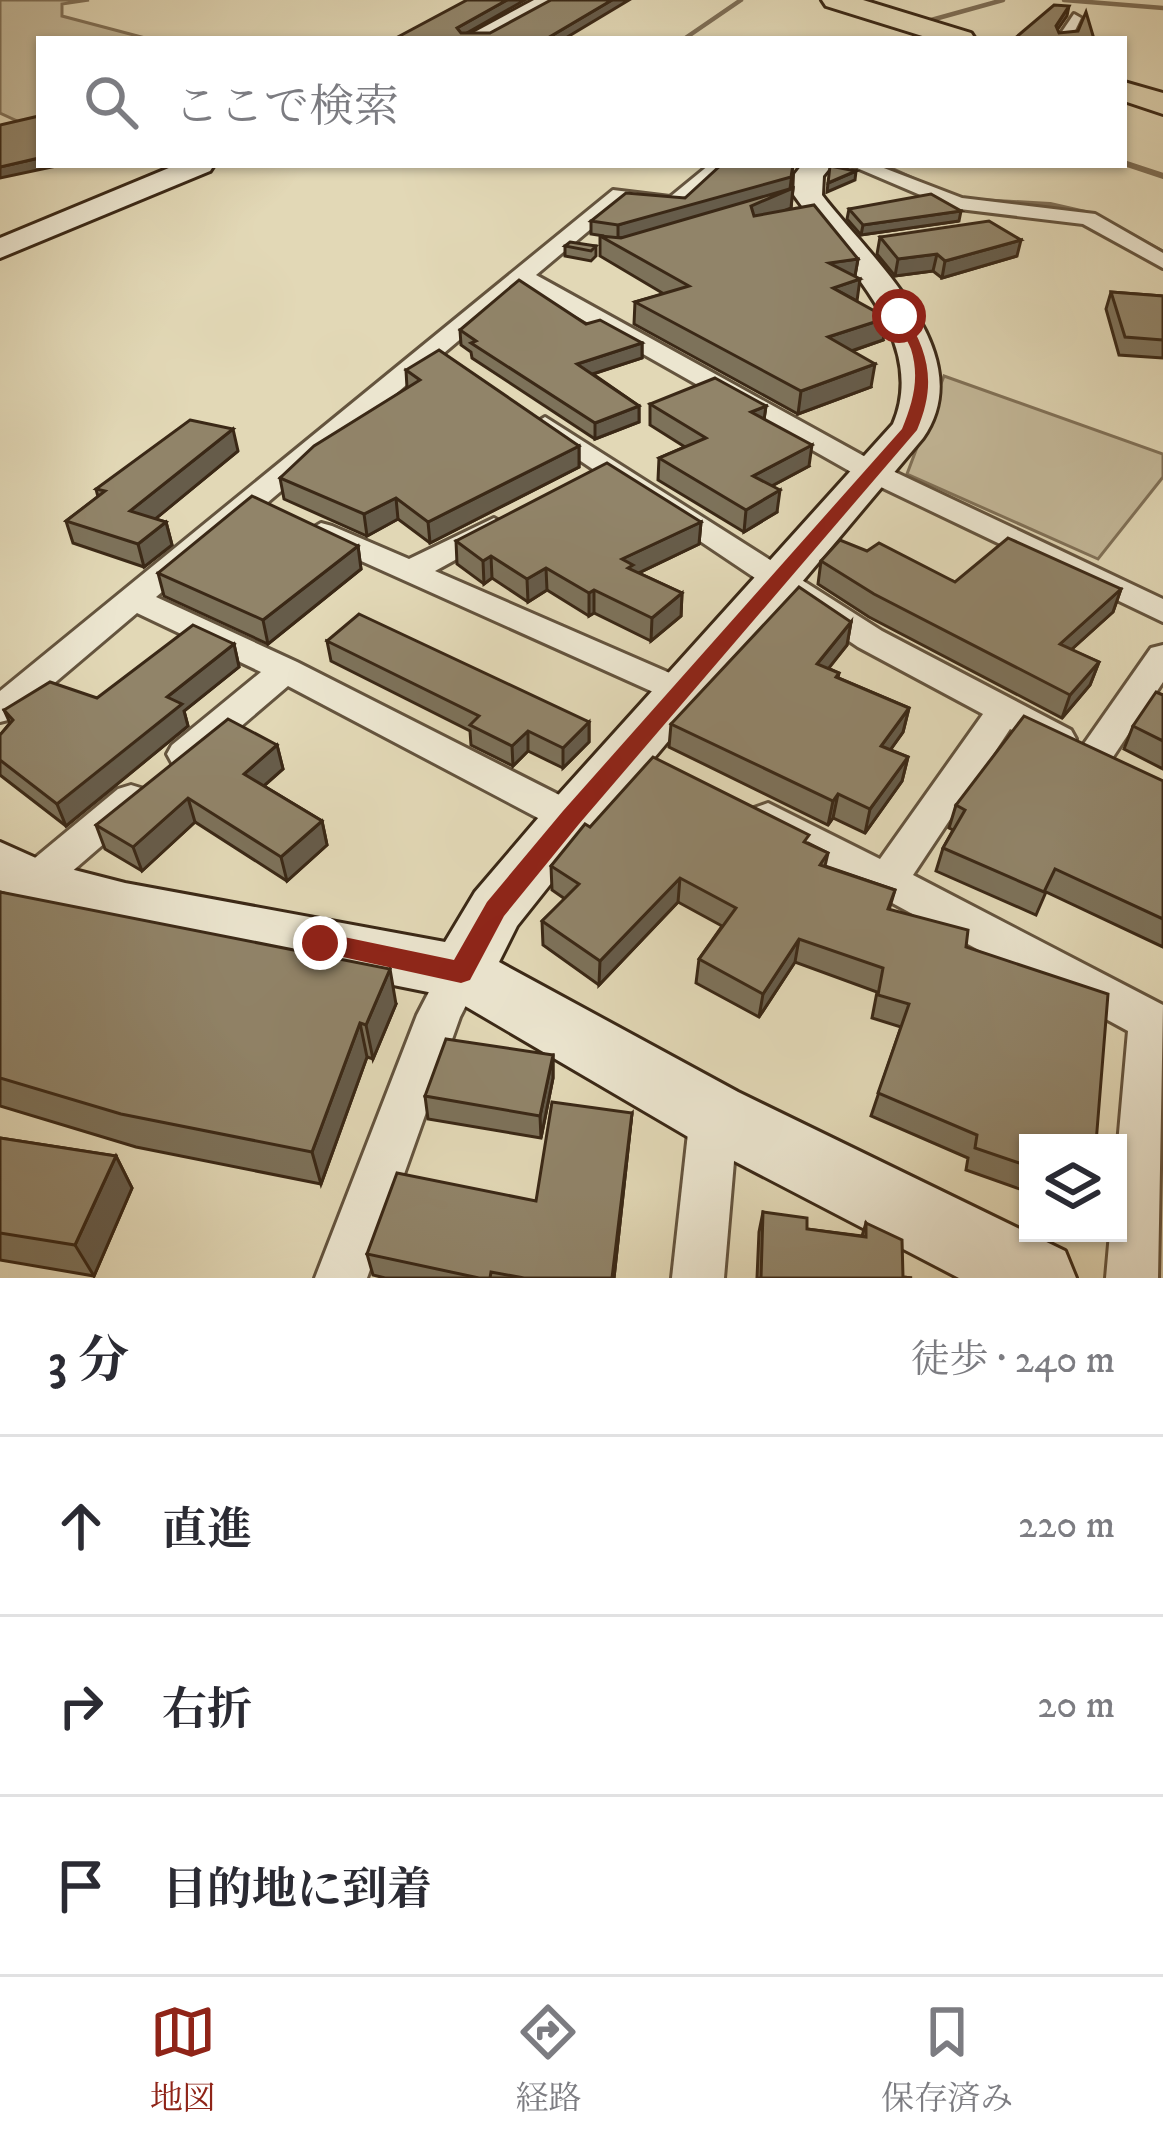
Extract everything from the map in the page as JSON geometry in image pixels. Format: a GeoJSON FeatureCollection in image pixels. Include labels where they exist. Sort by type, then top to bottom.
{"type":"FeatureCollection","features":[{"type":"Feature","properties":{"kind":"highway"},"geometry":{"type":"LineString","coordinates":[[835,0],[945,36]]}},
{"type":"Feature","properties":{"kind":"highway"},"geometry":{"type":"LineString","coordinates":[[1127,92],[1163,104]]}},
{"type":"Feature","properties":{"kind":"street"},"geometry":{"type":"LineString","coordinates":[[479,36],[550,0]]}},
{"type":"Feature","properties":{"kind":"street"},"geometry":{"type":"LineString","coordinates":[[1066,36],[1074,19]]}},
{"type":"Feature","properties":{"kind":"street"},"geometry":{"type":"LineString","coordinates":[[8,242],[193,168]]}},
{"type":"Feature","properties":{"kind":"street"},"geometry":{"type":"LineString","coordinates":[[0,710],[254,502],[444,356],[519,275],[620,194],[674,204],[716,168]]}},
{"type":"Feature","properties":{"kind":"street"},"geometry":{"type":"LineString","coordinates":[[867,168],[937,199],[1088,218],[1163,262]]}},
{"type":"Feature","properties":{"kind":"street"},"geometry":{"type":"LineString","coordinates":[[341,1278],[439,1015],[496,909],[571,818],[651,759],[682,692],[909,430],[920,404],[923,378],[917,346],[804,187]]}},
{"type":"Feature","properties":{"kind":"street"},"geometry":{"type":"LineString","coordinates":[[961,230],[1017,223],[1026,210]]}},
{"type":"Feature","properties":{"kind":"street"},"geometry":{"type":"LineString","coordinates":[[562,240],[600,246]]}},
{"type":"Feature","properties":{"kind":"street"},"geometry":{"type":"LineString","coordinates":[[844,248],[884,242]]}},
{"type":"Feature","properties":{"kind":"street"},"geometry":{"type":"LineString","coordinates":[[519,275],[870,471],[1163,611]]}},
{"type":"Feature","properties":{"kind":"street"},"geometry":{"type":"LineString","coordinates":[[530,415],[597,473],[780,583],[1004,712],[1128,774]]}},
{"type":"Feature","properties":{"kind":"street"},"geometry":{"type":"LineString","coordinates":[[254,502],[682,692]]}},
{"type":"Feature","properties":{"kind":"street"},"geometry":{"type":"LineString","coordinates":[[411,572],[528,509]]}},
{"type":"Feature","properties":{"kind":"street"},"geometry":{"type":"LineString","coordinates":[[136,600],[285,670],[571,818]]}},
{"type":"Feature","properties":{"kind":"street"},"geometry":{"type":"LineString","coordinates":[[1094,757],[1163,656]]}},
{"type":"Feature","properties":{"kind":"street"},"geometry":{"type":"LineString","coordinates":[[16,874],[285,670]]}},
{"type":"Feature","properties":{"kind":"street"},"geometry":{"type":"LineString","coordinates":[[889,878],[1004,712]]}},
{"type":"Feature","properties":{"kind":"street"},"geometry":{"type":"LineString","coordinates":[[730,799],[889,878],[1157,1026],[1132,1278]]}},
{"type":"Feature","properties":{"kind":"street"},"geometry":{"type":"LineString","coordinates":[[16,874],[125,907],[461,973],[714,1115],[1038,1278]]}},
{"type":"Feature","properties":{"kind":"street"},"geometry":{"type":"LineString","coordinates":[[698,1278],[714,1115]]}},
{"type":"Feature","properties":{"kind":"shaded area"},"geometry":{"type":"Polygon","coordinates":[[[0,0],[89,0],[62,4],[62,16],[138,36],[36,36],[36,130],[0,113],[0,0]]]}},
{"type":"Feature","properties":{"kind":"shaded area"},"geometry":{"type":"Polygon","coordinates":[[[944,376],[1163,454],[1163,477],[1098,559],[907,474],[944,376]]]}},
{"type":"Feature","properties":{"kind":"building"},"geometry":{"type":"Polygon","coordinates":[[[467,0],[507,0],[457,28],[461,33],[490,33],[551,0],[612,0],[551,36],[400,36],[467,0]]]}},
{"type":"Feature","properties":{"kind":"building"},"geometry":{"type":"Polygon","coordinates":[[[1054,5],[1069,6],[1056,26],[1059,33],[1078,31],[1086,12],[1093,36],[1018,36],[1054,5]]]}},
{"type":"Feature","properties":{"kind":"building"},"geometry":{"type":"Polygon","coordinates":[[[36,117],[36,159],[0,167],[0,125],[36,117]]]}},
{"type":"Feature","properties":{"kind":"building"},"geometry":{"type":"Polygon","coordinates":[[[718,168],[792,168],[791,177],[618,225],[591,221],[626,193],[685,198],[718,168]]]}},
{"type":"Feature","properties":{"kind":"building"},"geometry":{"type":"Polygon","coordinates":[[[830,168],[856,171],[828,183],[830,168]]]}},
{"type":"Feature","properties":{"kind":"building"},"geometry":{"type":"Polygon","coordinates":[[[793,188],[751,206],[754,216],[814,205],[858,259],[829,263],[860,279],[833,288],[887,318],[828,337],[875,364],[801,391],[635,302],[689,286],[600,236],[621,238],[793,188]]]}},
{"type":"Feature","properties":{"kind":"building"},"geometry":{"type":"Polygon","coordinates":[[[931,194],[961,211],[863,225],[849,209],[931,194]]]}},
{"type":"Feature","properties":{"kind":"building"},"geometry":{"type":"Polygon","coordinates":[[[989,221],[1021,240],[945,261],[937,254],[898,259],[880,237],[989,221]]]}},
{"type":"Feature","properties":{"kind":"building"},"geometry":{"type":"Polygon","coordinates":[[[570,242],[596,246],[591,251],[565,246],[570,242]]]}},
{"type":"Feature","properties":{"kind":"building"},"geometry":{"type":"Polygon","coordinates":[[[519,280],[586,324],[600,320],[642,343],[577,364],[639,406],[595,423],[471,343],[476,341],[460,330],[519,280]]]}},
{"type":"Feature","properties":{"kind":"building"},"geometry":{"type":"Polygon","coordinates":[[[1111,292],[1163,296],[1163,340],[1125,337],[1111,292]]]}},
{"type":"Feature","properties":{"kind":"building"},"geometry":{"type":"Polygon","coordinates":[[[439,350],[579,446],[428,522],[396,498],[364,514],[280,478],[314,446],[420,380],[406,370],[439,350]]]}},
{"type":"Feature","properties":{"kind":"building"},"geometry":{"type":"Polygon","coordinates":[[[715,378],[766,406],[751,412],[812,445],[753,476],[780,490],[746,510],[659,458],[706,438],[650,404],[715,378]]]}},
{"type":"Feature","properties":{"kind":"building"},"geometry":{"type":"Polygon","coordinates":[[[190,420],[233,429],[130,511],[166,522],[138,544],[66,521],[105,491],[96,489],[190,420]]]}},
{"type":"Feature","properties":{"kind":"building"},"geometry":{"type":"Polygon","coordinates":[[[607,463],[701,522],[622,559],[633,565],[628,568],[682,593],[652,618],[594,590],[589,593],[546,568],[527,579],[491,556],[483,561],[456,541],[607,463]]]}},
{"type":"Feature","properties":{"kind":"building"},"geometry":{"type":"Polygon","coordinates":[[[252,496],[358,546],[263,620],[158,573],[252,496]]]}},
{"type":"Feature","properties":{"kind":"building"},"geometry":{"type":"Polygon","coordinates":[[[1008,538],[1121,589],[1060,644],[1099,662],[1070,695],[874,594],[821,561],[840,540],[867,551],[879,543],[955,582],[1008,538]]]}},
{"type":"Feature","properties":{"kind":"building"},"geometry":{"type":"Polygon","coordinates":[[[799,587],[851,622],[817,664],[909,708],[881,746],[908,757],[870,809],[838,794],[833,801],[671,724],[799,587]]]}},
{"type":"Feature","properties":{"kind":"building"},"geometry":{"type":"Polygon","coordinates":[[[359,614],[589,722],[563,748],[528,731],[512,746],[470,725],[479,716],[327,641],[359,614]]]}},
{"type":"Feature","properties":{"kind":"building"},"geometry":{"type":"Polygon","coordinates":[[[193,625],[234,644],[167,697],[182,704],[57,804],[0,760],[0,735],[13,720],[4,710],[50,682],[97,698],[193,625]]]}},
{"type":"Feature","properties":{"kind":"building"},"geometry":{"type":"Polygon","coordinates":[[[1156,692],[1163,695],[1163,741],[1133,726],[1156,692]]]}},
{"type":"Feature","properties":{"kind":"building"},"geometry":{"type":"Polygon","coordinates":[[[1024,716],[1163,781],[1163,919],[1055,869],[1044,892],[943,848],[965,810],[956,805],[1024,716]]]}},
{"type":"Feature","properties":{"kind":"building"},"geometry":{"type":"Polygon","coordinates":[[[228,719],[277,745],[244,774],[322,821],[281,857],[188,798],[133,847],[96,825],[228,719]]]}},
{"type":"Feature","properties":{"kind":"building"},"geometry":{"type":"Polygon","coordinates":[[[653,757],[809,835],[804,842],[828,853],[820,865],[895,890],[888,909],[968,930],[966,947],[1108,994],[1097,1134],[1019,1134],[1019,1163],[975,1148],[977,1135],[878,1093],[909,1004],[878,995],[883,968],[799,939],[763,994],[699,959],[736,908],[680,878],[600,961],[542,921],[579,884],[551,866],[585,824],[590,827],[653,757]]]}},
{"type":"Feature","properties":{"kind":"building"},"geometry":{"type":"Polygon","coordinates":[[[0,892],[390,969],[366,1025],[360,1023],[312,1152],[121,1114],[0,1078],[0,892]]]}},
{"type":"Feature","properties":{"kind":"building"},"geometry":{"type":"Polygon","coordinates":[[[446,1039],[553,1055],[540,1116],[425,1096],[446,1039]]]}},
{"type":"Feature","properties":{"kind":"building"},"geometry":{"type":"Polygon","coordinates":[[[552,1102],[632,1113],[612,1278],[524,1278],[491,1272],[490,1278],[479,1278],[367,1254],[397,1173],[536,1201],[552,1102]]]}},
{"type":"Feature","properties":{"kind":"building"},"geometry":{"type":"Polygon","coordinates":[[[0,1138],[116,1156],[75,1245],[0,1233],[0,1138]]]}},
{"type":"Feature","properties":{"kind":"building"},"geometry":{"type":"Polygon","coordinates":[[[763,1212],[807,1218],[807,1229],[866,1237],[866,1223],[902,1240],[903,1277],[912,1278],[761,1278],[763,1212]]]}},
{"type":"Feature","properties":{"kind":"waterway"},"geometry":{"type":"LineString","coordinates":[[688,36],[741,0]]}},
{"type":"Feature","properties":{"kind":"waterway"},"geometry":{"type":"LineString","coordinates":[[924,22],[1003,0]]}},
{"type":"Feature","properties":{"kind":"waterway"},"geometry":{"type":"LineString","coordinates":[[1064,0],[1163,8]]}},
{"type":"Feature","properties":{"kind":"waterway"},"geometry":{"type":"LineString","coordinates":[[1127,164],[1163,176]]}},
{"type":"Feature","properties":{"kind":"waterway"},"geometry":{"type":"LineString","coordinates":[[888,168],[927,186]]}},
{"type":"Feature","properties":{"kind":"waterway"},"geometry":{"type":"LineString","coordinates":[[979,201],[1050,205],[1085,213]]}},
{"type":"Feature","properties":{"kind":"waterway"},"geometry":{"type":"LineString","coordinates":[[1099,218],[1163,253]]}},
{"type":"Feature","properties":{"kind":"route"},"geometry":{"type":"LineString","coordinates":[[320,943],[461,973],[496,909],[571,818],[909,430],[920,404],[923,378],[917,346],[899,316]]}}]}
